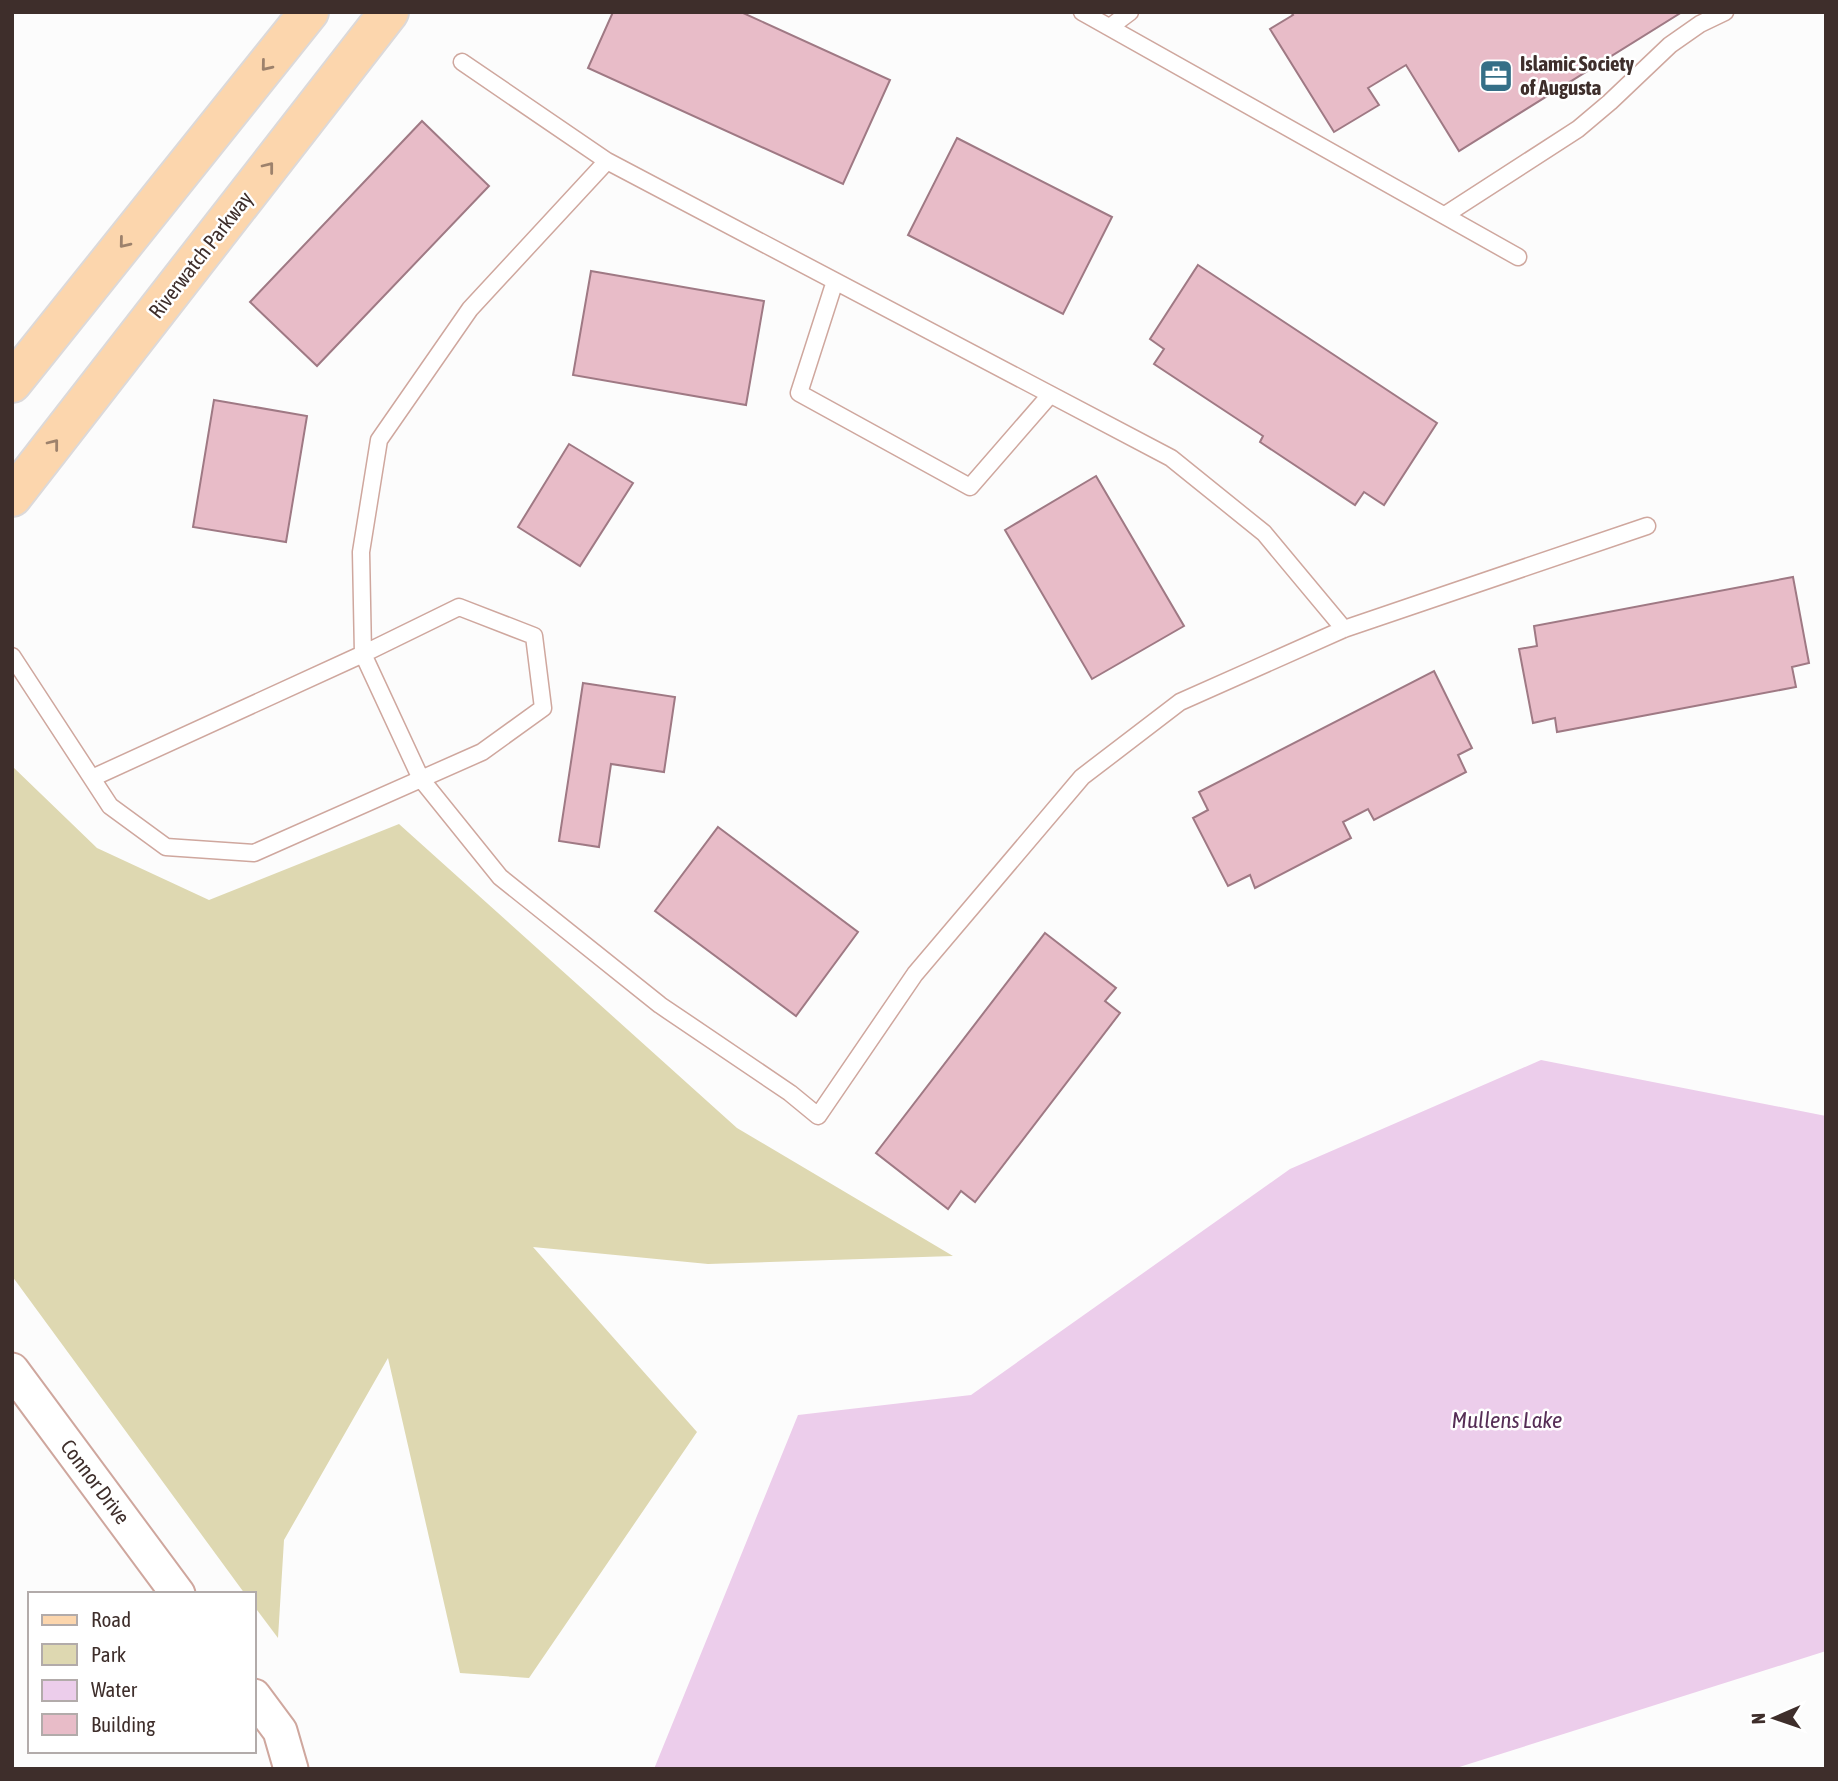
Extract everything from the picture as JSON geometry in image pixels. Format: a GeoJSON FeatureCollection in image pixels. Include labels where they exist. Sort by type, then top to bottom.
{"type":"FeatureCollection","features":[{"type":"Feature","properties":{"kind":"main road"},"geometry":{"type":"LineString","coordinates":[[12,383],[309,12]]}},
{"type":"Feature","properties":{"kind":"main road","name":"Riverwatch Parkway"},"geometry":{"type":"LineString","coordinates":[[12,498],[389,12]]}},
{"type":"Feature","properties":{"kind":"street","name":"Connor Drive"},"geometry":{"type":"LineString","coordinates":[[12,1370],[177,1592]]}},
{"type":"Feature","properties":{"kind":"street"},"geometry":{"type":"LineString","coordinates":[[256,1699],[280,1731],[291,1769]]}},
{"type":"Feature","properties":{"kind":"lane"},"geometry":{"type":"LineString","coordinates":[[1082,12],[1518,257]]}},
{"type":"Feature","properties":{"kind":"lane"},"geometry":{"type":"LineString","coordinates":[[1110,27],[1130,12]]}},
{"type":"Feature","properties":{"kind":"lane"},"geometry":{"type":"LineString","coordinates":[[1445,215],[1578,129],[1610,103],[1670,45],[1700,24],[1726,12]]}},
{"type":"Feature","properties":{"kind":"lane"},"geometry":{"type":"LineString","coordinates":[[462,62],[607,160],[1171,458],[1265,533],[1344,629]]}},
{"type":"Feature","properties":{"kind":"lane"},"geometry":{"type":"LineString","coordinates":[[607,160],[470,309],[379,440],[361,552],[363,654],[421,779],[500,877],[660,1005],[790,1093],[818,1116],[915,974],[1082,777],[1180,702],[1344,629],[1647,526]]}},
{"type":"Feature","properties":{"kind":"lane"},"geometry":{"type":"LineString","coordinates":[[835,281],[799,393],[970,487],[1050,395]]}},
{"type":"Feature","properties":{"kind":"lane"},"geometry":{"type":"LineString","coordinates":[[12,656],[110,806],[166,847],[254,853],[482,752],[543,708],[534,636],[459,607],[92,778]]}},
{"type":"Feature","properties":{"kind":"green space"},"geometry":{"type":"Polygon","coordinates":[[[12,766],[97,848],[209,900],[399,824],[737,1128],[953,1256],[708,1264],[533,1247],[697,1432],[529,1678],[460,1673],[388,1358],[284,1540],[278,1638],[256,1609],[256,1592],[244,1592],[12,1276],[12,766]]]}},
{"type":"Feature","properties":{"kind":"water","name":"Mullens Lake"},"geometry":{"type":"Polygon","coordinates":[[[1541,1060],[1826,1116],[1826,1651],[1453,1769],[654,1769],[798,1415],[971,1395],[1290,1169],[1541,1060]]]}},
{"type":"Feature","properties":{"kind":"building"},"geometry":{"type":"Polygon","coordinates":[[[613,12],[741,12],[890,80],[843,184],[588,68],[613,12]]]}},
{"type":"Feature","properties":{"kind":"building","name":"Islamic Society of Augusta"},"geometry":{"type":"Polygon","coordinates":[[[1291,12],[1682,12],[1459,151],[1406,65],[1368,88],[1379,105],[1334,132],[1270,29],[1293,15],[1291,12]]]}},
{"type":"Feature","properties":{"kind":"building"},"geometry":{"type":"Polygon","coordinates":[[[422,121],[489,186],[317,366],[250,302],[422,121]]]}},
{"type":"Feature","properties":{"kind":"building"},"geometry":{"type":"Polygon","coordinates":[[[957,138],[1112,217],[1063,314],[908,235],[957,138]]]}},
{"type":"Feature","properties":{"kind":"building"},"geometry":{"type":"Polygon","coordinates":[[[1198,265],[1437,423],[1384,505],[1364,492],[1355,505],[1260,442],[1263,436],[1154,364],[1164,349],[1150,339],[1198,265]]]}},
{"type":"Feature","properties":{"kind":"building"},"geometry":{"type":"Polygon","coordinates":[[[591,271],[764,301],[746,405],[573,375],[591,271]]]}},
{"type":"Feature","properties":{"kind":"building"},"geometry":{"type":"Polygon","coordinates":[[[214,400],[307,416],[286,542],[193,527],[214,400]]]}},
{"type":"Feature","properties":{"kind":"building"},"geometry":{"type":"Polygon","coordinates":[[[569,444],[633,483],[580,566],[518,527],[569,444]]]}},
{"type":"Feature","properties":{"kind":"building"},"geometry":{"type":"Polygon","coordinates":[[[1096,476],[1184,626],[1092,679],[1005,530],[1096,476]]]}},
{"type":"Feature","properties":{"kind":"building"},"geometry":{"type":"Polygon","coordinates":[[[1793,577],[1809,663],[1792,667],[1796,687],[1557,732],[1555,718],[1533,723],[1519,649],[1537,646],[1534,626],[1793,577]]]}},
{"type":"Feature","properties":{"kind":"building"},"geometry":{"type":"Polygon","coordinates":[[[1434,671],[1472,748],[1458,755],[1466,772],[1374,820],[1368,809],[1343,822],[1351,838],[1255,888],[1250,875],[1228,886],[1193,818],[1208,810],[1199,792],[1434,671]]]}},
{"type":"Feature","properties":{"kind":"building"},"geometry":{"type":"Polygon","coordinates":[[[583,683],[675,697],[664,772],[611,764],[599,847],[559,841],[583,683]]]}},
{"type":"Feature","properties":{"kind":"building"},"geometry":{"type":"Polygon","coordinates":[[[718,827],[858,932],[796,1016],[655,911],[718,827]]]}},
{"type":"Feature","properties":{"kind":"building"},"geometry":{"type":"Polygon","coordinates":[[[1045,933],[1116,988],[1105,1001],[1120,1013],[975,1202],[961,1191],[948,1209],[876,1153],[1045,933]]]}},
{"type":"Feature","properties":{"kind":"place","name":"Islamic Society of Augusta"},"geometry":{"type":"Point","coordinates":[1496,76]}}]}
